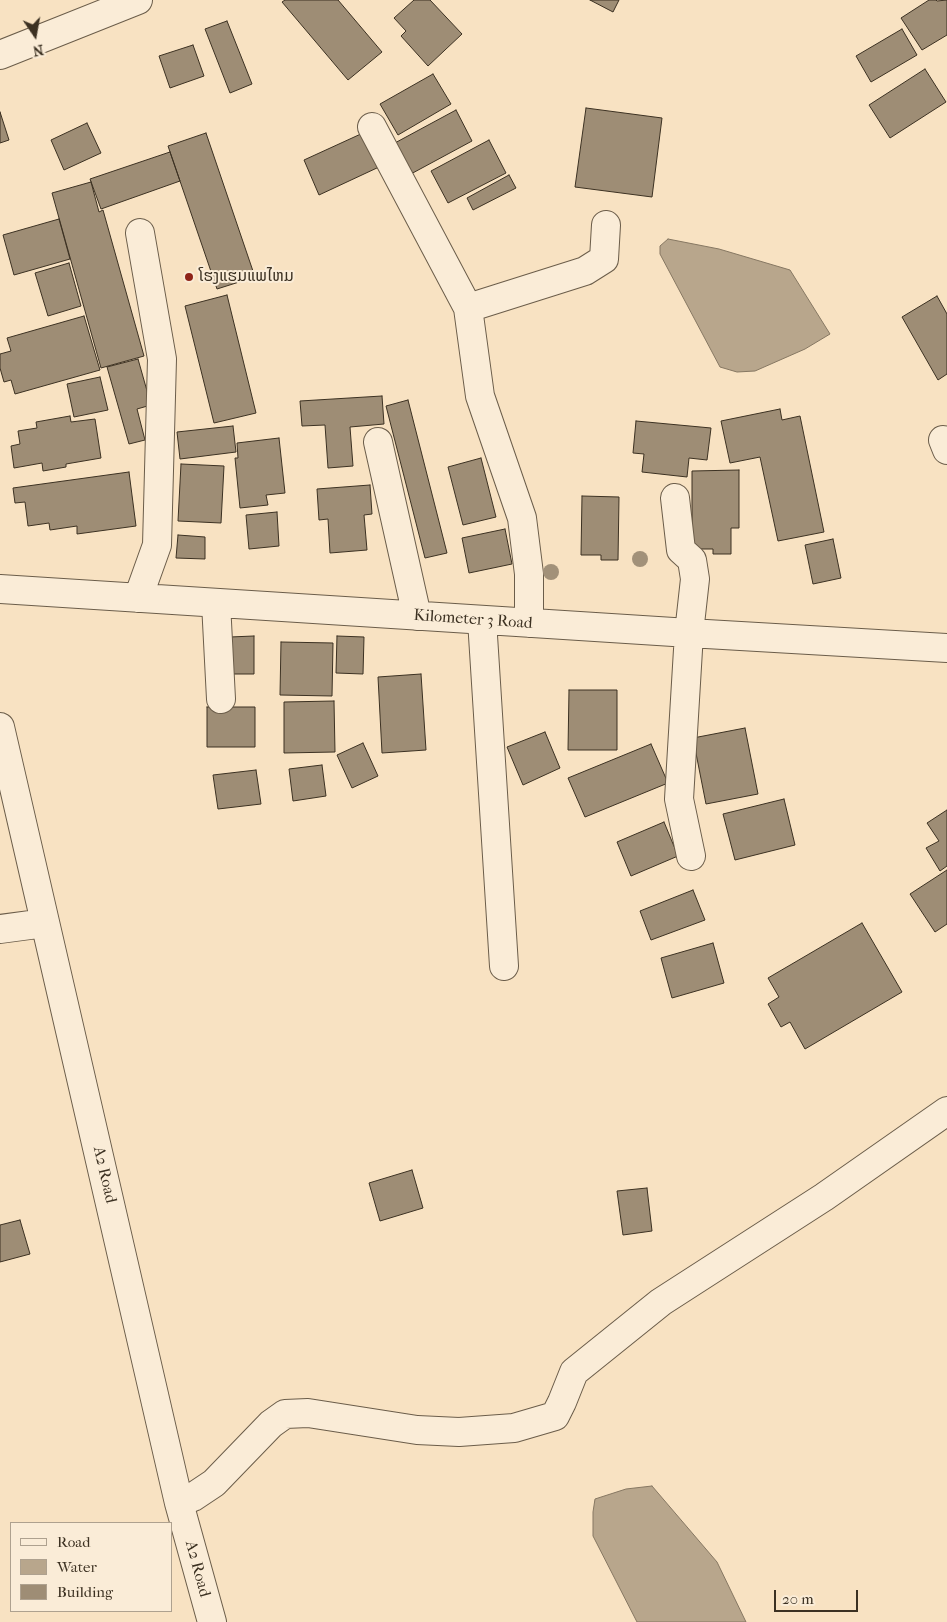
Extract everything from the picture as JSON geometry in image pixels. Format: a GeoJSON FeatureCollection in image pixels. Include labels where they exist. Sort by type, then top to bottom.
{"type":"FeatureCollection","features":[{"type":"Feature","properties":{"kind":"street"},"geometry":{"type":"LineString","coordinates":[[0,55],[138,0]]}},
{"type":"Feature","properties":{"kind":"street"},"geometry":{"type":"LineString","coordinates":[[372,127],[468,308],[480,396],[522,518],[529,574],[529,623]]}},
{"type":"Feature","properties":{"kind":"street"},"geometry":{"type":"LineString","coordinates":[[468,308],[585,271],[604,259],[606,225]]}},
{"type":"Feature","properties":{"kind":"street"},"geometry":{"type":"LineString","coordinates":[[138,598],[157,545],[162,359],[140,233]]}},
{"type":"Feature","properties":{"kind":"street"},"geometry":{"type":"LineString","coordinates":[[378,442],[417,616]]}},
{"type":"Feature","properties":{"kind":"street"},"geometry":{"type":"LineString","coordinates":[[675,498],[681,550],[692,560],[694,578],[679,799],[691,856]]}},
{"type":"Feature","properties":{"kind":"street","name":"Kilometer 3 Road"},"geometry":{"type":"LineString","coordinates":[[0,589],[947,648]]}},
{"type":"Feature","properties":{"kind":"street"},"geometry":{"type":"LineString","coordinates":[[216,603],[221,700]]}},
{"type":"Feature","properties":{"kind":"street"},"geometry":{"type":"LineString","coordinates":[[482,620],[504,966]]}},
{"type":"Feature","properties":{"kind":"street","name":"A2 Road"},"geometry":{"type":"LineString","coordinates":[[0,727],[179,1503],[212,1622]]}},
{"type":"Feature","properties":{"kind":"street"},"geometry":{"type":"LineString","coordinates":[[0,929],[45,923]]}},
{"type":"Feature","properties":{"kind":"street"},"geometry":{"type":"LineString","coordinates":[[179,1503],[214,1483],[270,1424],[285,1414],[308,1413],[416,1430],[459,1432],[514,1428],[555,1416],[574,1372],[661,1302],[824,1197],[947,1111]]}},
{"type":"Feature","properties":{"kind":"water"},"geometry":{"type":"Polygon","coordinates":[[[668,239],[719,249],[790,270],[830,334],[805,349],[755,371],[737,372],[720,367],[660,254],[660,246],[668,239]]]}},
{"type":"Feature","properties":{"kind":"water"},"geometry":{"type":"Polygon","coordinates":[[[652,1486],[717,1562],[746,1622],[637,1622],[593,1536],[593,1512],[595,1499],[626,1489],[652,1486]]]}},
{"type":"Feature","properties":{"kind":"building"},"geometry":{"type":"Polygon","coordinates":[[[285,0],[338,0],[382,52],[348,80],[282,2],[285,0]]]}},
{"type":"Feature","properties":{"kind":"building"},"geometry":{"type":"Polygon","coordinates":[[[414,0],[430,0],[462,34],[428,66],[401,36],[406,31],[394,18],[414,0]]]}},
{"type":"Feature","properties":{"kind":"building"},"geometry":{"type":"Polygon","coordinates":[[[590,0],[619,0],[613,12],[590,0]]]}},
{"type":"Feature","properties":{"kind":"building"},"geometry":{"type":"Polygon","coordinates":[[[929,0],[947,0],[947,35],[922,50],[901,18],[929,0]]]}},
{"type":"Feature","properties":{"kind":"building"},"geometry":{"type":"Polygon","coordinates":[[[227,21],[252,84],[230,93],[205,29],[227,21]]]}},
{"type":"Feature","properties":{"kind":"building"},"geometry":{"type":"Polygon","coordinates":[[[902,29],[917,55],[871,82],[856,56],[902,29]]]}},
{"type":"Feature","properties":{"kind":"building"},"geometry":{"type":"Polygon","coordinates":[[[193,45],[204,76],[170,88],[159,56],[193,45]]]}},
{"type":"Feature","properties":{"kind":"building"},"geometry":{"type":"Polygon","coordinates":[[[925,69],[946,102],[890,138],[869,105],[925,69]]]}},
{"type":"Feature","properties":{"kind":"building"},"geometry":{"type":"Polygon","coordinates":[[[433,74],[451,104],[398,135],[380,104],[433,74]]]}},
{"type":"Feature","properties":{"kind":"building"},"geometry":{"type":"Polygon","coordinates":[[[586,108],[662,118],[652,197],[575,187],[586,108]]]}},
{"type":"Feature","properties":{"kind":"building"},"geometry":{"type":"Polygon","coordinates":[[[456,110],[472,141],[409,175],[393,144],[456,110]]]}},
{"type":"Feature","properties":{"kind":"building"},"geometry":{"type":"Polygon","coordinates":[[[0,112],[9,140],[0,143],[0,112]]]}},
{"type":"Feature","properties":{"kind":"building"},"geometry":{"type":"Polygon","coordinates":[[[87,123],[101,153],[64,170],[51,140],[87,123]]]}},
{"type":"Feature","properties":{"kind":"building"},"geometry":{"type":"Polygon","coordinates":[[[206,133],[255,277],[217,289],[168,146],[206,133]]]}},
{"type":"Feature","properties":{"kind":"building"},"geometry":{"type":"Polygon","coordinates":[[[363,133],[379,167],[319,195],[304,160],[363,133]]]}},
{"type":"Feature","properties":{"kind":"building"},"geometry":{"type":"Polygon","coordinates":[[[489,140],[506,173],[448,203],[431,171],[489,140]]]}},
{"type":"Feature","properties":{"kind":"building"},"geometry":{"type":"Polygon","coordinates":[[[170,152],[180,181],[101,209],[90,179],[170,152]]]}},
{"type":"Feature","properties":{"kind":"building"},"geometry":{"type":"Polygon","coordinates":[[[509,175],[516,188],[473,210],[467,198],[509,175]]]}},
{"type":"Feature","properties":{"kind":"building"},"geometry":{"type":"Polygon","coordinates":[[[91,182],[99,212],[103,210],[144,356],[101,368],[52,193],[91,182]]]}},
{"type":"Feature","properties":{"kind":"building"},"geometry":{"type":"Polygon","coordinates":[[[59,219],[70,259],[14,275],[3,235],[59,219]]]}},
{"type":"Feature","properties":{"kind":"building"},"geometry":{"type":"Polygon","coordinates":[[[69,263],[81,306],[48,316],[35,273],[69,263]]]}},
{"type":"Feature","properties":{"kind":"building"},"geometry":{"type":"Polygon","coordinates":[[[227,295],[256,413],[214,423],[185,306],[227,295]]]}},
{"type":"Feature","properties":{"kind":"building"},"geometry":{"type":"Polygon","coordinates":[[[937,296],[947,314],[947,374],[938,380],[902,317],[937,296]]]}},
{"type":"Feature","properties":{"kind":"building"},"geometry":{"type":"Polygon","coordinates":[[[84,316],[100,370],[15,394],[11,380],[4,382],[0,368],[0,354],[11,351],[7,338],[84,316]]]}},
{"type":"Feature","properties":{"kind":"building"},"geometry":{"type":"Polygon","coordinates":[[[138,359],[151,405],[137,409],[145,440],[129,444],[107,367],[138,359]]]}},
{"type":"Feature","properties":{"kind":"building"},"geometry":{"type":"Polygon","coordinates":[[[100,377],[108,410],[74,417],[67,384],[100,377]]]}},
{"type":"Feature","properties":{"kind":"building"},"geometry":{"type":"Polygon","coordinates":[[[382,396],[384,424],[350,427],[353,466],[328,468],[325,425],[302,426],[300,401],[382,396]]]}},
{"type":"Feature","properties":{"kind":"building"},"geometry":{"type":"Polygon","coordinates":[[[408,400],[447,553],[425,558],[386,406],[408,400]]]}},
{"type":"Feature","properties":{"kind":"building"},"geometry":{"type":"Polygon","coordinates":[[[780,409],[782,420],[800,416],[824,532],[778,541],[760,457],[730,463],[721,421],[780,409]]]}},
{"type":"Feature","properties":{"kind":"building"},"geometry":{"type":"Polygon","coordinates":[[[70,416],[71,422],[95,419],[101,458],[66,464],[66,467],[43,471],[42,463],[14,468],[11,446],[20,444],[18,431],[37,428],[36,422],[70,416]]]}},
{"type":"Feature","properties":{"kind":"building"},"geometry":{"type":"Polygon","coordinates":[[[636,421],[711,428],[707,460],[689,458],[687,477],[642,472],[644,454],[633,453],[636,421]]]}},
{"type":"Feature","properties":{"kind":"building"},"geometry":{"type":"Polygon","coordinates":[[[233,426],[236,452],[180,459],[177,432],[233,426]]]}},
{"type":"Feature","properties":{"kind":"building"},"geometry":{"type":"Polygon","coordinates":[[[279,438],[285,493],[266,495],[268,505],[240,508],[235,458],[238,458],[237,443],[279,438]]]}},
{"type":"Feature","properties":{"kind":"building"},"geometry":{"type":"Polygon","coordinates":[[[481,458],[496,517],[463,525],[448,467],[481,458]]]}},
{"type":"Feature","properties":{"kind":"building"},"geometry":{"type":"Polygon","coordinates":[[[181,464],[224,466],[221,523],[178,521],[181,464]]]}},
{"type":"Feature","properties":{"kind":"building"},"geometry":{"type":"Polygon","coordinates":[[[739,470],[739,528],[731,528],[731,554],[713,554],[713,549],[692,549],[692,471],[739,470]]]}},
{"type":"Feature","properties":{"kind":"building"},"geometry":{"type":"Polygon","coordinates":[[[129,472],[136,526],[77,534],[77,526],[50,530],[49,523],[28,526],[25,502],[15,503],[13,488],[129,472]]]}},
{"type":"Feature","properties":{"kind":"building"},"geometry":{"type":"Polygon","coordinates":[[[370,485],[372,514],[364,515],[367,550],[330,553],[328,519],[319,520],[317,489],[370,485]]]}},
{"type":"Feature","properties":{"kind":"building"},"geometry":{"type":"Polygon","coordinates":[[[582,496],[619,497],[618,560],[601,560],[601,555],[581,555],[582,496]]]}},
{"type":"Feature","properties":{"kind":"building"},"geometry":{"type":"Polygon","coordinates":[[[277,512],[279,546],[249,549],[246,515],[277,512]]]}},
{"type":"Feature","properties":{"kind":"building"},"geometry":{"type":"Polygon","coordinates":[[[505,529],[512,564],[469,573],[462,538],[505,529]]]}},
{"type":"Feature","properties":{"kind":"building"},"geometry":{"type":"Polygon","coordinates":[[[178,535],[205,537],[205,559],[176,558],[178,535]]]}},
{"type":"Feature","properties":{"kind":"building"},"geometry":{"type":"Polygon","coordinates":[[[833,539],[841,578],[813,584],[805,545],[833,539]]]}},
{"type":"Feature","properties":{"kind":"building"},"geometry":{"type":"Polygon","coordinates":[[[254,636],[254,674],[230,674],[230,637],[254,636]]]}},
{"type":"Feature","properties":{"kind":"building"},"geometry":{"type":"Polygon","coordinates":[[[337,636],[364,637],[363,674],[336,673],[337,636]]]}},
{"type":"Feature","properties":{"kind":"building"},"geometry":{"type":"Polygon","coordinates":[[[281,642],[333,643],[332,696],[280,695],[281,642]]]}},
{"type":"Feature","properties":{"kind":"building"},"geometry":{"type":"Polygon","coordinates":[[[421,674],[426,750],[382,753],[378,677],[421,674]]]}},
{"type":"Feature","properties":{"kind":"building"},"geometry":{"type":"Polygon","coordinates":[[[569,690],[617,690],[617,750],[568,750],[569,690]]]}},
{"type":"Feature","properties":{"kind":"building"},"geometry":{"type":"Polygon","coordinates":[[[334,701],[335,752],[284,753],[284,702],[334,701]]]}},
{"type":"Feature","properties":{"kind":"building"},"geometry":{"type":"Polygon","coordinates":[[[207,707],[255,707],[255,747],[207,747],[207,707]]]}},
{"type":"Feature","properties":{"kind":"building"},"geometry":{"type":"Polygon","coordinates":[[[745,728],[758,794],[706,804],[693,738],[745,728]]]}},
{"type":"Feature","properties":{"kind":"building"},"geometry":{"type":"Polygon","coordinates":[[[545,732],[560,768],[523,785],[507,747],[545,732]]]}},
{"type":"Feature","properties":{"kind":"building"},"geometry":{"type":"Polygon","coordinates":[[[363,743],[378,776],[352,788],[337,755],[363,743]]]}},
{"type":"Feature","properties":{"kind":"building"},"geometry":{"type":"Polygon","coordinates":[[[651,744],[668,783],[585,817],[568,778],[651,744]]]}},
{"type":"Feature","properties":{"kind":"building"},"geometry":{"type":"Polygon","coordinates":[[[322,765],[326,796],[293,801],[289,769],[322,765]]]}},
{"type":"Feature","properties":{"kind":"building"},"geometry":{"type":"Polygon","coordinates":[[[256,770],[261,804],[218,809],[213,775],[256,770]]]}},
{"type":"Feature","properties":{"kind":"building"},"geometry":{"type":"Polygon","coordinates":[[[784,799],[795,845],[735,860],[723,814],[784,799]]]}},
{"type":"Feature","properties":{"kind":"building"},"geometry":{"type":"Polygon","coordinates":[[[947,810],[947,866],[940,871],[926,848],[939,841],[927,823],[947,810]]]}},
{"type":"Feature","properties":{"kind":"building"},"geometry":{"type":"Polygon","coordinates":[[[664,822],[678,856],[631,876],[617,842],[664,822]]]}},
{"type":"Feature","properties":{"kind":"building"},"geometry":{"type":"Polygon","coordinates":[[[947,870],[947,924],[935,932],[910,894],[947,870]]]}},
{"type":"Feature","properties":{"kind":"building"},"geometry":{"type":"Polygon","coordinates":[[[693,890],[705,920],[651,940],[640,911],[693,890]]]}},
{"type":"Feature","properties":{"kind":"building"},"geometry":{"type":"Polygon","coordinates":[[[862,923],[902,992],[805,1049],[790,1022],[781,1027],[768,1004],[779,997],[768,978],[862,923]]]}},
{"type":"Feature","properties":{"kind":"building"},"geometry":{"type":"Polygon","coordinates":[[[713,943],[724,983],[672,998],[661,958],[713,943]]]}},
{"type":"Feature","properties":{"kind":"building"},"geometry":{"type":"Polygon","coordinates":[[[412,1170],[423,1208],[380,1221],[369,1183],[412,1170]]]}},
{"type":"Feature","properties":{"kind":"building"},"geometry":{"type":"Polygon","coordinates":[[[647,1188],[652,1231],[623,1235],[617,1191],[647,1188]]]}},
{"type":"Feature","properties":{"kind":"building"},"geometry":{"type":"Polygon","coordinates":[[[20,1220],[30,1254],[0,1262],[0,1225],[20,1220]]]}},
{"type":"Feature","properties":{"kind":"place","name":"ໂຮງແຮມແພໄຫມ"},"geometry":{"type":"Point","coordinates":[189,277]}}]}
